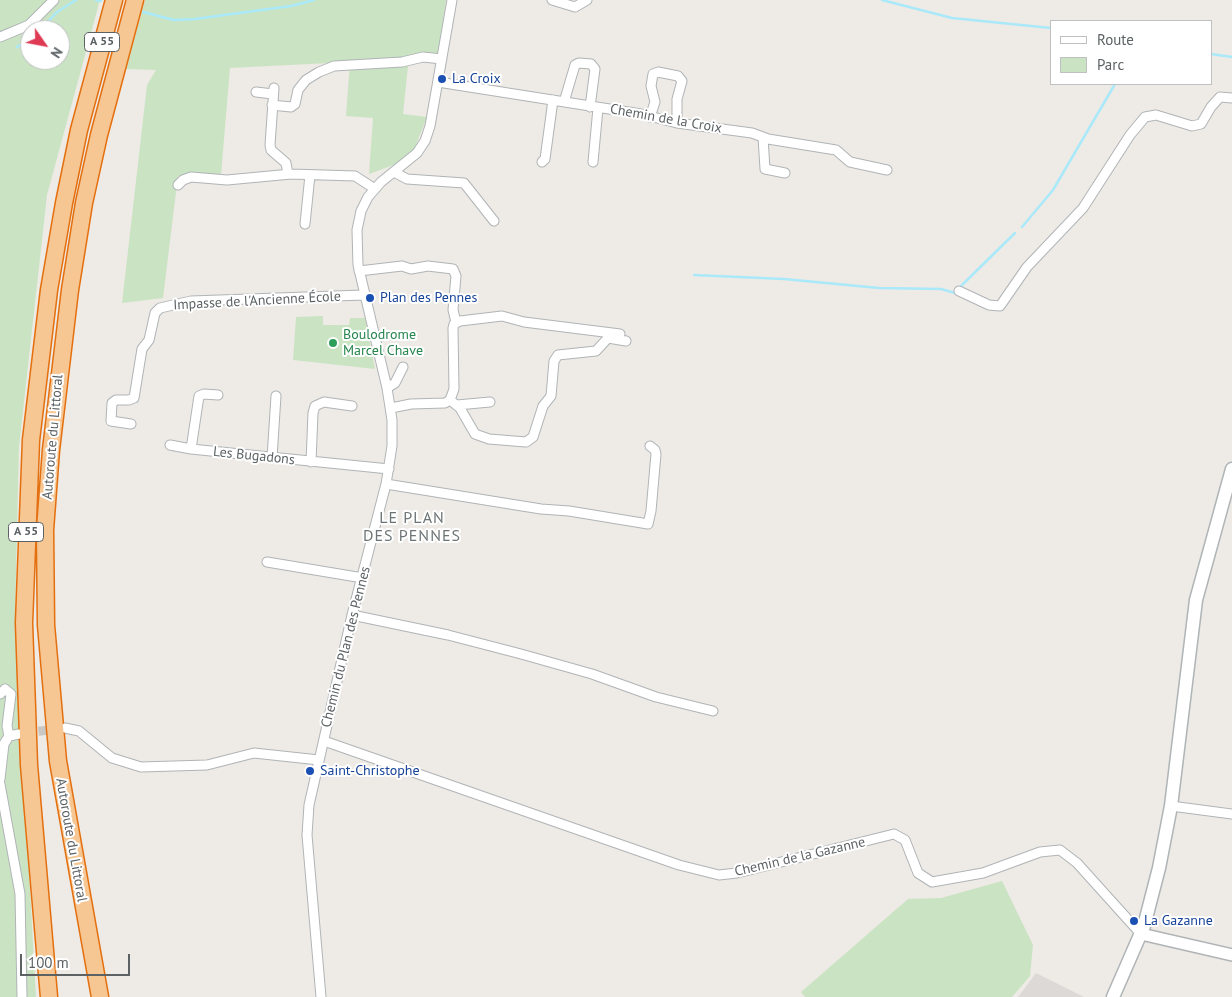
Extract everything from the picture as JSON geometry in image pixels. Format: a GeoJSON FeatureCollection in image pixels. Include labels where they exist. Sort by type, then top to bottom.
{"type":"FeatureCollection","features":[{"type":"Feature","properties":{"kind":"highway","name":"Autoroute du Littoral"},"geometry":{"type":"LineString","coordinates":[[50,993],[38,882],[27,718],[24,623],[31,440],[49,290],[64,203],[79,130],[114,0]]}},
{"type":"Feature","properties":{"kind":"highway","name":"Autoroute du Littoral"},"geometry":{"type":"LineString","coordinates":[[100,997],[77,877],[58,761],[46,625],[45,530],[51,450],[70,290],[84,203],[99,135],[135,0]]}},
{"type":"Feature","properties":{"kind":"main road"},"geometry":{"type":"LineString","coordinates":[[1112,997],[1141,934],[1159,868],[1171,806],[1196,600],[1232,469]]}},
{"type":"Feature","properties":{"kind":"street"},"geometry":{"type":"LineString","coordinates":[[0,37],[30,24],[54,0]]}},
{"type":"Feature","properties":{"kind":"street","name":"Chemin du Plan des Pennes"},"geometry":{"type":"LineString","coordinates":[[321,997],[307,835],[310,805],[352,615],[386,484],[392,439],[387,388],[359,271],[356,244],[358,223],[365,204],[375,189],[418,153],[425,141],[438,82],[452,0]]}},
{"type":"Feature","properties":{"kind":"street"},"geometry":{"type":"LineString","coordinates":[[552,0],[575,7],[587,0]]}},
{"type":"Feature","properties":{"kind":"street"},"geometry":{"type":"LineString","coordinates":[[272,105],[292,107],[295,104],[298,90],[306,80],[334,66],[402,62],[423,57],[442,59]]}},
{"type":"Feature","properties":{"kind":"street"},"geometry":{"type":"LineString","coordinates":[[564,102],[575,65],[579,62],[591,64],[595,69],[593,162]]}},
{"type":"Feature","properties":{"kind":"street"},"geometry":{"type":"LineString","coordinates":[[650,117],[655,102],[651,86],[653,74],[658,72],[678,76],[682,81],[677,99],[677,123]]}},
{"type":"Feature","properties":{"kind":"street","name":"Chemin de la Croix"},"geometry":{"type":"LineString","coordinates":[[438,82],[594,107],[677,123],[752,133],[763,137],[836,150],[850,162],[887,170]]}},
{"type":"Feature","properties":{"kind":"street"},"geometry":{"type":"LineString","coordinates":[[256,92],[273,91],[270,148],[286,164],[288,174]]}},
{"type":"Feature","properties":{"kind":"street"},"geometry":{"type":"LineString","coordinates":[[959,290],[988,305],[1000,306],[1027,267],[1084,208],[1130,135],[1145,117],[1156,115],[1192,126],[1201,124],[1211,107],[1220,97],[1232,98]]}},
{"type":"Feature","properties":{"kind":"street"},"geometry":{"type":"LineString","coordinates":[[542,162],[546,159],[553,100]]}},
{"type":"Feature","properties":{"kind":"street"},"geometry":{"type":"LineString","coordinates":[[763,137],[765,169],[785,173]]}},
{"type":"Feature","properties":{"kind":"street"},"geometry":{"type":"LineString","coordinates":[[394,172],[408,179],[464,183],[494,221]]}},
{"type":"Feature","properties":{"kind":"street"},"geometry":{"type":"LineString","coordinates":[[178,186],[183,180],[191,177],[227,180],[288,174],[355,176],[375,189]]}},
{"type":"Feature","properties":{"kind":"street"},"geometry":{"type":"LineString","coordinates":[[305,224],[310,175]]}},
{"type":"Feature","properties":{"kind":"street"},"geometry":{"type":"LineString","coordinates":[[359,271],[402,266],[410,269],[428,266],[454,269],[456,276],[454,310],[456,322],[453,328],[453,402],[475,434],[489,439],[526,442],[533,437],[543,406],[551,396],[554,361],[558,355],[596,350],[608,338],[623,337],[524,322],[502,316],[456,322]]}},
{"type":"Feature","properties":{"kind":"street","name":"Impasse de l'Ancienne École"},"geometry":{"type":"LineString","coordinates":[[131,424],[111,421],[112,403],[116,400],[131,400],[134,398],[142,350],[149,340],[156,313],[160,308],[191,301],[364,295]]}},
{"type":"Feature","properties":{"kind":"street"},"geometry":{"type":"LineString","coordinates":[[387,388],[395,383],[403,367]]}},
{"type":"Feature","properties":{"kind":"street"},"geometry":{"type":"LineString","coordinates":[[191,449],[199,396],[204,394],[218,395]]}},
{"type":"Feature","properties":{"kind":"street"},"geometry":{"type":"LineString","coordinates":[[272,458],[276,396]]}},
{"type":"Feature","properties":{"kind":"street"},"geometry":{"type":"LineString","coordinates":[[308,461],[315,406],[324,402],[352,406]]}},
{"type":"Feature","properties":{"kind":"street"},"geometry":{"type":"LineString","coordinates":[[390,408],[411,404],[490,402]]}},
{"type":"Feature","properties":{"kind":"street"},"geometry":{"type":"LineString","coordinates":[[308,405],[308,461]]}},
{"type":"Feature","properties":{"kind":"street","name":"Les Bugadons"},"geometry":{"type":"LineString","coordinates":[[170,445],[191,449],[389,470]]}},
{"type":"Feature","properties":{"kind":"street"},"geometry":{"type":"LineString","coordinates":[[386,484],[648,524],[652,511],[656,454],[655,450],[650,446]]}},
{"type":"Feature","properties":{"kind":"street"},"geometry":{"type":"LineString","coordinates":[[267,562],[363,578]]}},
{"type":"Feature","properties":{"kind":"street"},"geometry":{"type":"LineString","coordinates":[[352,615],[521,654],[592,674],[656,697],[713,711]]}},
{"type":"Feature","properties":{"kind":"street"},"geometry":{"type":"LineString","coordinates":[[0,694],[5,689],[11,694],[7,726],[14,735],[3,747],[0,779]]}},
{"type":"Feature","properties":{"kind":"street"},"geometry":{"type":"LineString","coordinates":[[65,728],[79,731],[112,758],[141,767],[207,765],[254,753],[319,760]]}},
{"type":"Feature","properties":{"kind":"street","name":"Chemin de la Gazanne"},"geometry":{"type":"LineString","coordinates":[[324,740],[679,865],[719,875],[736,873],[894,834],[905,840],[918,873],[932,882],[983,873],[1040,852],[1060,850],[1077,863],[1141,934]]}},
{"type":"Feature","properties":{"kind":"street"},"geometry":{"type":"LineString","coordinates":[[0,784],[2,805],[14,856],[20,894],[22,997]]}},
{"type":"Feature","properties":{"kind":"street"},"geometry":{"type":"LineString","coordinates":[[1171,806],[1232,814]]}},
{"type":"Feature","properties":{"kind":"street"},"geometry":{"type":"LineString","coordinates":[[1141,934],[1232,955]]}},
{"type":"Feature","properties":{"kind":"shaded area"},"geometry":{"type":"Polygon","coordinates":[[[1036,973],[1084,997],[1018,997],[1036,973]]]}},
{"type":"Feature","properties":{"kind":"green space"},"geometry":{"type":"Polygon","coordinates":[[[0,0],[100,0],[47,195],[19,447],[15,615],[36,997],[0,997],[0,0]]]}},
{"type":"Feature","properties":{"kind":"green space"},"geometry":{"type":"Polygon","coordinates":[[[145,0],[446,0],[438,56],[409,57],[403,114],[427,117],[414,150],[396,164],[369,174],[373,118],[346,116],[350,62],[230,68],[221,175],[178,176],[163,298],[122,303],[147,85],[156,70],[126,69],[145,0]]]}},
{"type":"Feature","properties":{"kind":"green space","name":"Boulodrome Marcel Chave"},"geometry":{"type":"Polygon","coordinates":[[[323,316],[323,325],[349,325],[350,318],[365,318],[375,369],[293,360],[296,317],[323,316]]]}},
{"type":"Feature","properties":{"kind":"green space"},"geometry":{"type":"Polygon","coordinates":[[[1002,881],[1033,945],[1030,976],[1012,997],[805,997],[801,992],[908,899],[941,898],[1002,881]]]}},
{"type":"Feature","properties":{"kind":"waterway"},"geometry":{"type":"LineString","coordinates":[[49,20],[57,12],[76,0]]}},
{"type":"Feature","properties":{"kind":"waterway"},"geometry":{"type":"LineString","coordinates":[[96,0],[101,1]]}},
{"type":"Feature","properties":{"kind":"waterway"},"geometry":{"type":"LineString","coordinates":[[143,12],[174,20],[195,19],[291,6],[314,0]]}},
{"type":"Feature","properties":{"kind":"waterway"},"geometry":{"type":"LineString","coordinates":[[882,0],[952,18],[1050,28]]}},
{"type":"Feature","properties":{"kind":"waterway"},"geometry":{"type":"LineString","coordinates":[[1212,54],[1232,57]]}},
{"type":"Feature","properties":{"kind":"waterway"},"geometry":{"type":"LineString","coordinates":[[1022,227],[1053,190],[1114,85]]}},
{"type":"Feature","properties":{"kind":"waterway"},"geometry":{"type":"LineString","coordinates":[[959,288],[1015,233]]}},
{"type":"Feature","properties":{"kind":"waterway"},"geometry":{"type":"LineString","coordinates":[[694,275],[784,279],[879,288],[941,289],[955,293]]}},
{"type":"Feature","properties":{"kind":"tunnel"},"geometry":{"type":"LineString","coordinates":[[25,733],[57,729]]}},
{"type":"Feature","properties":{"kind":"place","name":"La Croix"},"geometry":{"type":"Point","coordinates":[442,79]}},
{"type":"Feature","properties":{"kind":"place","name":"Plan des Pennes"},"geometry":{"type":"Point","coordinates":[370,298]}},
{"type":"Feature","properties":{"kind":"place","name":"Boulodrome Marcel Chave"},"geometry":{"type":"Point","coordinates":[333,343]}},
{"type":"Feature","properties":{"kind":"place","name":"Saint-Christophe"},"geometry":{"type":"Point","coordinates":[310,771]}},
{"type":"Feature","properties":{"kind":"place","name":"La Gazanne"},"geometry":{"type":"Point","coordinates":[1134,921]}},
{"type":"Feature","properties":{"kind":"district","name":"LE PLAN DES PENNES"},"geometry":{"type":"Point","coordinates":[412,527]}}]}
